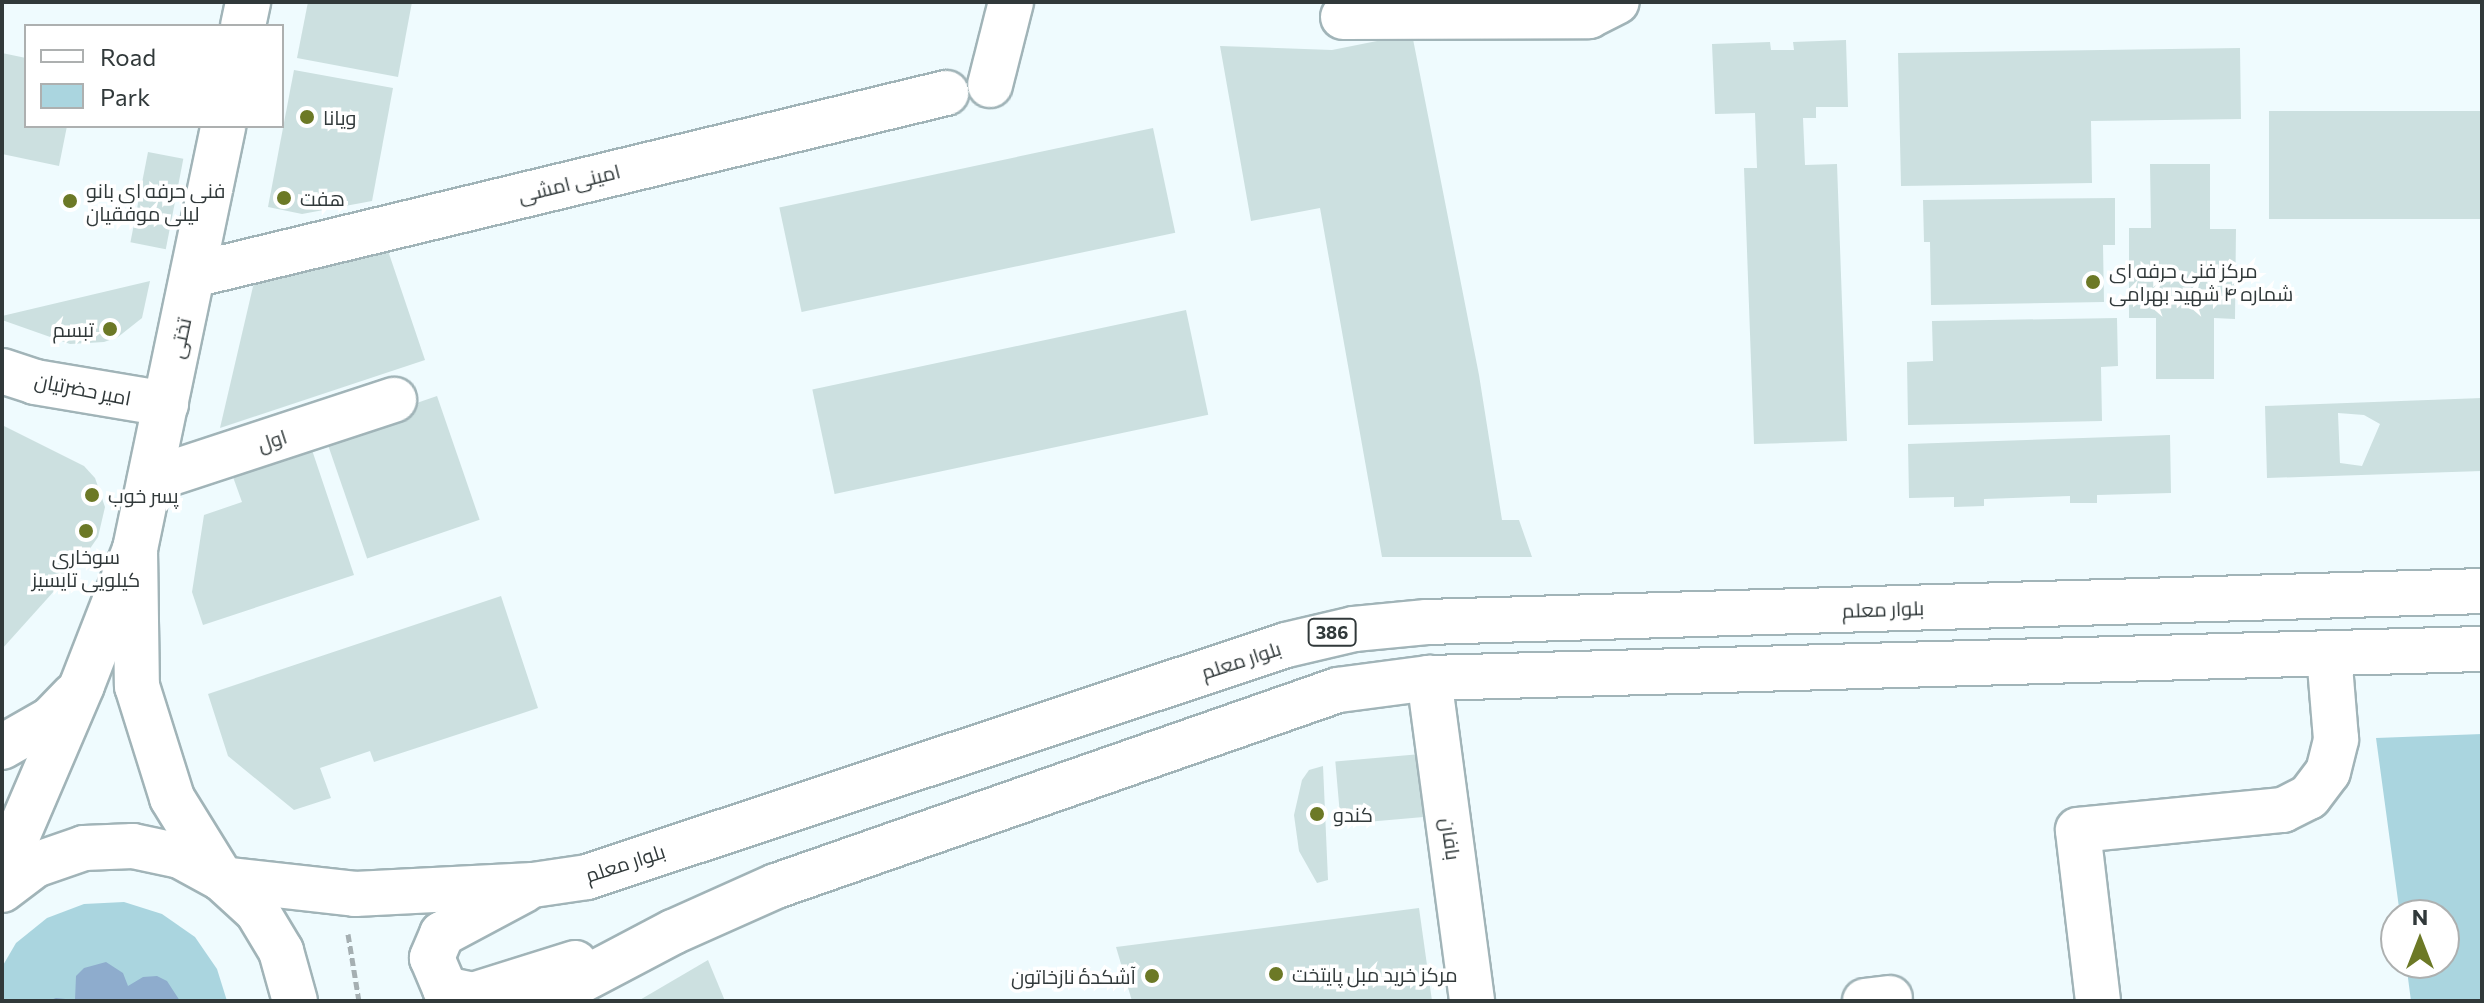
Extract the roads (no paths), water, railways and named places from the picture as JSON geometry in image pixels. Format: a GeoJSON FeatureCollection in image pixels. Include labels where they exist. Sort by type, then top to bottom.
{"type":"FeatureCollection","features":[{"type":"Feature","properties":{"kind":"main road"},"geometry":{"type":"LineString","coordinates":[[243,24],[248,2]]}},
{"type":"Feature","properties":{"kind":"main road"},"geometry":{"type":"LineString","coordinates":[[990,85],[1011,2]]}},
{"type":"Feature","properties":{"kind":"main road"},"geometry":{"type":"LineString","coordinates":[[1343,17],[1589,16],[1617,2]]}},
{"type":"Feature","properties":{"kind":"main road","name":"امینی امشی"},"geometry":{"type":"LineString","coordinates":[[193,275],[946,93]]}},
{"type":"Feature","properties":{"kind":"main road","name":"تختی"},"geometry":{"type":"LineString","coordinates":[[2,872],[12,820],[82,685],[135,549],[223,128]]}},
{"type":"Feature","properties":{"kind":"main road","name":"امیر حضرتیان"},"geometry":{"type":"LineString","coordinates":[[2,371],[35,382],[166,404]]}},
{"type":"Feature","properties":{"kind":"main road","name":"اول"},"geometry":{"type":"LineString","coordinates":[[150,480],[394,400]]}},
{"type":"Feature","properties":{"kind":"main road","name":"تختی"},"geometry":{"type":"LineString","coordinates":[[135,549],[137,686],[172,798],[222,879]]}},
{"type":"Feature","properties":{"kind":"main road","name":"بلوار معلم"},"geometry":{"type":"LineString","coordinates":[[222,879],[355,894],[533,885],[587,877],[1286,645],[1354,629],[1443,621],[2482,591]]}},
{"type":"Feature","properties":{"kind":"main road"},"geometry":{"type":"LineString","coordinates":[[542,1001],[673,932],[776,886],[1338,690],[1429,678],[2482,649]]}},
{"type":"Feature","properties":{"kind":"main road"},"geometry":{"type":"LineString","coordinates":[[2098,1001],[2078,830],[2283,810],[2309,797],[2328,772],[2336,739],[2329,653]]}},
{"type":"Feature","properties":{"kind":"main road","name":"بافان"},"geometry":{"type":"LineString","coordinates":[[1429,678],[1472,1001]]}},
{"type":"Feature","properties":{"kind":"main road"},"geometry":{"type":"LineString","coordinates":[[2,747],[51,719],[82,685]]}},
{"type":"Feature","properties":{"kind":"main road"},"geometry":{"type":"LineString","coordinates":[[12,820],[84,848]]}},
{"type":"Feature","properties":{"kind":"main road"},"geometry":{"type":"LineString","coordinates":[[2,890],[35,865],[84,848],[133,846],[168,854],[222,879],[257,911],[281,951],[295,1001]]}},
{"type":"Feature","properties":{"kind":"main road"},"geometry":{"type":"LineString","coordinates":[[533,885],[442,934],[432,958],[445,989],[473,995],[673,932]]}},
{"type":"Feature","properties":{"kind":"place","name":"ویانا"},"geometry":{"type":"Point","coordinates":[307,117]}},
{"type":"Feature","properties":{"kind":"place","name":"هفت"},"geometry":{"type":"Point","coordinates":[284,198]}},
{"type":"Feature","properties":{"kind":"place","name":"فنی حرفه ای بانو لیلی موفقیان"},"geometry":{"type":"Point","coordinates":[70,201]}},
{"type":"Feature","properties":{"kind":"place","name":"مرکز فنی حرفه ای شماره ۴ شهید بهرامی"},"geometry":{"type":"Point","coordinates":[2093,282]}},
{"type":"Feature","properties":{"kind":"place","name":"تبسم"},"geometry":{"type":"Point","coordinates":[110,329]}},
{"type":"Feature","properties":{"kind":"place","name":"پسر خوب"},"geometry":{"type":"Point","coordinates":[92,495]}},
{"type":"Feature","properties":{"kind":"place","name":"سوخاری کیلویی تایسیز"},"geometry":{"type":"Point","coordinates":[86,531]}},
{"type":"Feature","properties":{"kind":"place","name":"کندو"},"geometry":{"type":"Point","coordinates":[1317,814]}},
{"type":"Feature","properties":{"kind":"place","name":"مرکز خرید مبل پایتخت"},"geometry":{"type":"Point","coordinates":[1276,974]}},
{"type":"Feature","properties":{"kind":"place","name":"آشکدهٔ نازخاتون"},"geometry":{"type":"Point","coordinates":[1152,976]}}]}
